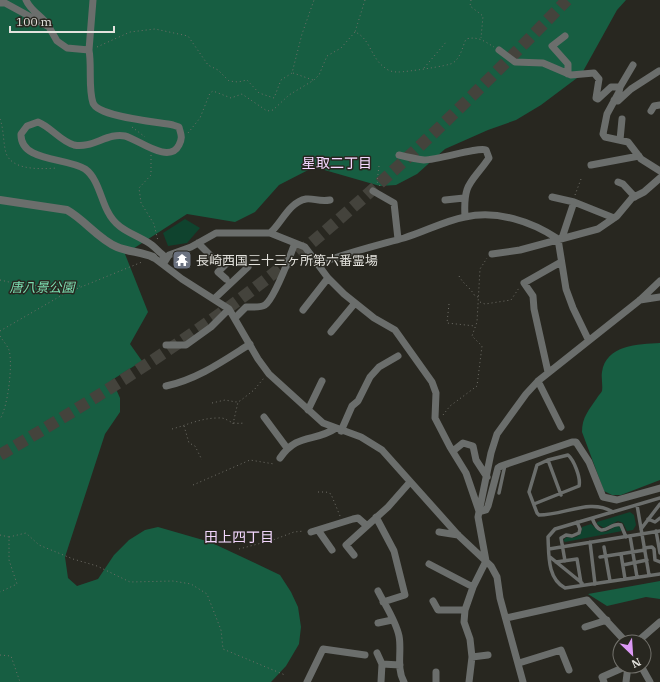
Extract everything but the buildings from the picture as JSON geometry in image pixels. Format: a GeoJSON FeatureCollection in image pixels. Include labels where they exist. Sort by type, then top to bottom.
{"type":"FeatureCollection","features":[{"type":"Feature","properties":{"kind":"street"},"geometry":{"type":"LineString","coordinates":[[26,0],[29,6],[45,18],[57,41],[67,48],[89,50]]}},
{"type":"Feature","properties":{"kind":"street"},"geometry":{"type":"LineString","coordinates":[[93,0],[89,50],[93,103],[96,107],[105,112],[126,118],[173,125],[179,128],[182,137],[178,148],[172,152],[163,152],[125,136],[116,136],[87,145],[73,144],[38,122],[27,126],[21,134],[23,145],[32,154],[67,161],[88,172],[114,222],[124,231],[149,243],[163,255],[164,264]]}},
{"type":"Feature","properties":{"kind":"street"},"geometry":{"type":"LineString","coordinates":[[0,3],[5,3],[49,26]]}},
{"type":"Feature","properties":{"kind":"street"},"geometry":{"type":"LineString","coordinates":[[565,36],[552,46],[568,64],[568,74]]}},
{"type":"Feature","properties":{"kind":"street"},"geometry":{"type":"LineString","coordinates":[[499,50],[515,62],[543,63],[568,74],[575,75],[590,73],[597,75],[599,85],[596,98],[598,99],[612,87],[620,87]]}},
{"type":"Feature","properties":{"kind":"street"},"geometry":{"type":"LineString","coordinates":[[633,65],[607,114],[602,134],[605,137],[624,140],[632,146],[639,156],[660,171]]}},
{"type":"Feature","properties":{"kind":"street"},"geometry":{"type":"LineString","coordinates":[[614,100],[618,101],[631,89],[659,70]]}},
{"type":"Feature","properties":{"kind":"street"},"geometry":{"type":"LineString","coordinates":[[651,111],[654,106],[660,105]]}},
{"type":"Feature","properties":{"kind":"street"},"geometry":{"type":"LineString","coordinates":[[620,140],[622,119]]}},
{"type":"Feature","properties":{"kind":"street"},"geometry":{"type":"LineString","coordinates":[[399,155],[424,160],[463,154],[474,150],[486,150],[489,158],[472,179],[464,198],[465,217]]}},
{"type":"Feature","properties":{"kind":"street"},"geometry":{"type":"LineString","coordinates":[[591,165],[639,156]]}},
{"type":"Feature","properties":{"kind":"street"},"geometry":{"type":"LineString","coordinates":[[492,254],[520,250],[598,229],[614,218],[635,197],[644,192],[660,178]]}},
{"type":"Feature","properties":{"kind":"street"},"geometry":{"type":"LineString","coordinates":[[618,182],[624,184],[635,197]]}},
{"type":"Feature","properties":{"kind":"street"},"geometry":{"type":"LineString","coordinates":[[373,191],[394,203],[398,240]]}},
{"type":"Feature","properties":{"kind":"street"},"geometry":{"type":"LineString","coordinates":[[552,197],[574,202],[614,218]]}},
{"type":"Feature","properties":{"kind":"street"},"geometry":{"type":"LineString","coordinates":[[445,200],[464,198]]}},
{"type":"Feature","properties":{"kind":"street"},"geometry":{"type":"LineString","coordinates":[[270,233],[292,207],[299,202],[306,199],[321,202],[330,200]]}},
{"type":"Feature","properties":{"kind":"street"},"geometry":{"type":"LineString","coordinates":[[0,200],[67,210],[77,215],[101,237],[117,247],[153,257],[182,279],[229,308],[269,374],[323,422],[338,430],[360,438],[382,450],[458,535],[479,557],[486,561]]}},
{"type":"Feature","properties":{"kind":"street"},"geometry":{"type":"LineString","coordinates":[[574,202],[560,239],[561,262],[566,289],[588,340]]}},
{"type":"Feature","properties":{"kind":"street"},"geometry":{"type":"LineString","coordinates":[[318,264],[398,240],[465,217],[485,216],[521,220],[560,239]]}},
{"type":"Feature","properties":{"kind":"street"},"geometry":{"type":"LineString","coordinates":[[164,264],[169,255],[184,251],[216,232],[270,233],[305,247],[328,278],[355,303],[374,318],[396,330],[432,382],[436,393],[436,418],[438,424],[466,473],[479,512]]}},
{"type":"Feature","properties":{"kind":"street"},"geometry":{"type":"LineString","coordinates":[[198,243],[224,265],[218,272],[226,280]]}},
{"type":"Feature","properties":{"kind":"street"},"geometry":{"type":"LineString","coordinates":[[235,318],[246,307],[263,306],[267,303],[281,278],[295,243]]}},
{"type":"Feature","properties":{"kind":"street"},"geometry":{"type":"LineString","coordinates":[[548,372],[534,309],[533,296],[524,283],[561,262]]}},
{"type":"Feature","properties":{"kind":"street"},"geometry":{"type":"LineString","coordinates":[[214,299],[248,267]]}},
{"type":"Feature","properties":{"kind":"street"},"geometry":{"type":"LineString","coordinates":[[303,310],[328,278]]}},
{"type":"Feature","properties":{"kind":"street"},"geometry":{"type":"LineString","coordinates":[[523,682],[500,598],[497,577],[486,561],[479,523],[479,512],[497,434],[526,394],[538,381],[640,300],[660,281]]}},
{"type":"Feature","properties":{"kind":"street"},"geometry":{"type":"LineString","coordinates":[[640,300],[660,297]]}},
{"type":"Feature","properties":{"kind":"street"},"geometry":{"type":"LineString","coordinates":[[331,332],[355,303]]}},
{"type":"Feature","properties":{"kind":"street"},"geometry":{"type":"LineString","coordinates":[[166,345],[186,345],[211,327],[229,308]]}},
{"type":"Feature","properties":{"kind":"street"},"geometry":{"type":"LineString","coordinates":[[166,386],[185,382],[201,375],[250,344]]}},
{"type":"Feature","properties":{"kind":"street"},"geometry":{"type":"LineString","coordinates":[[280,458],[287,448],[301,440],[338,430],[352,406],[358,400],[370,377],[379,368],[398,356]]}},
{"type":"Feature","properties":{"kind":"street"},"geometry":{"type":"LineString","coordinates":[[308,410],[322,381]]}},
{"type":"Feature","properties":{"kind":"street"},"geometry":{"type":"LineString","coordinates":[[538,381],[561,427]]}},
{"type":"Feature","properties":{"kind":"street"},"geometry":{"type":"LineString","coordinates":[[264,416],[287,448]]}},
{"type":"Feature","properties":{"kind":"street"},"geometry":{"type":"LineString","coordinates":[[479,512],[486,510],[488,506],[498,468],[505,464],[572,442],[576,442],[584,451],[603,497],[617,500],[660,488]]}},
{"type":"Feature","properties":{"kind":"street"},"geometry":{"type":"LineString","coordinates":[[453,451],[463,444],[473,446],[476,460],[487,477]]}},
{"type":"Feature","properties":{"kind":"street"},"geometry":{"type":"LineString","coordinates":[[354,555],[346,545],[366,525],[388,507],[410,482]]}},
{"type":"Feature","properties":{"kind":"street"},"geometry":{"type":"LineString","coordinates":[[376,517],[394,551],[406,595],[383,602]]}},
{"type":"Feature","properties":{"kind":"street"},"geometry":{"type":"LineString","coordinates":[[311,532],[358,518],[366,525]]}},
{"type":"Feature","properties":{"kind":"street"},"geometry":{"type":"LineString","coordinates":[[318,530],[332,550]]}},
{"type":"Feature","properties":{"kind":"street"},"geometry":{"type":"LineString","coordinates":[[439,532],[458,535]]}},
{"type":"Feature","properties":{"kind":"street"},"geometry":{"type":"LineString","coordinates":[[468,682],[472,665],[472,657],[470,639],[464,622],[465,610],[473,587],[486,561]]}},
{"type":"Feature","properties":{"kind":"street"},"geometry":{"type":"LineString","coordinates":[[429,564],[473,587]]}},
{"type":"Feature","properties":{"kind":"street"},"geometry":{"type":"LineString","coordinates":[[378,591],[399,634],[401,677],[404,682]]}},
{"type":"Feature","properties":{"kind":"street"},"geometry":{"type":"LineString","coordinates":[[506,618],[587,600],[619,634]]}},
{"type":"Feature","properties":{"kind":"street"},"geometry":{"type":"LineString","coordinates":[[433,601],[435,609],[438,610],[465,610]]}},
{"type":"Feature","properties":{"kind":"street"},"geometry":{"type":"LineString","coordinates":[[378,623],[392,620]]}},
{"type":"Feature","properties":{"kind":"street"},"geometry":{"type":"LineString","coordinates":[[585,627],[607,620]]}},
{"type":"Feature","properties":{"kind":"street"},"geometry":{"type":"LineString","coordinates":[[646,634],[660,622]]}},
{"type":"Feature","properties":{"kind":"street"},"geometry":{"type":"LineString","coordinates":[[309,682],[323,649],[365,655]]}},
{"type":"Feature","properties":{"kind":"street"},"geometry":{"type":"LineString","coordinates":[[519,663],[561,650],[569,670]]}},
{"type":"Feature","properties":{"kind":"street"},"geometry":{"type":"LineString","coordinates":[[377,652],[382,664],[381,682]]}},
{"type":"Feature","properties":{"kind":"street"},"geometry":{"type":"LineString","coordinates":[[472,657],[488,655]]}},
{"type":"Feature","properties":{"kind":"street"},"geometry":{"type":"LineString","coordinates":[[382,664],[400,665]]}},
{"type":"Feature","properties":{"kind":"street"},"geometry":{"type":"LineString","coordinates":[[436,672],[436,682]]}},
{"type":"Feature","properties":{"kind":"street"},"geometry":{"type":"LineString","coordinates":[[604,682],[602,677],[612,673]]}},
{"type":"Feature","properties":{"kind":"lane"},"geometry":{"type":"LineString","coordinates":[[534,504],[561,495],[576,489],[579,486],[579,479],[569,456],[564,455],[539,463],[535,468],[529,492],[534,504],[539,515],[596,505],[605,507],[613,512]]}},
{"type":"Feature","properties":{"kind":"lane"},"geometry":{"type":"LineString","coordinates":[[548,460],[561,495]]}},
{"type":"Feature","properties":{"kind":"lane"},"geometry":{"type":"LineString","coordinates":[[499,493],[505,464]]}},
{"type":"Feature","properties":{"kind":"lane"},"geometry":{"type":"LineString","coordinates":[[660,498],[556,529],[550,534],[549,549],[552,573],[558,584],[565,588],[583,584],[595,584],[660,574]]}},
{"type":"Feature","properties":{"kind":"lane"},"geometry":{"type":"LineString","coordinates":[[641,529],[660,504]]}},
{"type":"Feature","properties":{"kind":"lane"},"geometry":{"type":"LineString","coordinates":[[637,505],[649,575]]}},
{"type":"Feature","properties":{"kind":"lane"},"geometry":{"type":"LineString","coordinates":[[592,518],[595,526],[600,530],[608,530],[616,524],[621,525],[628,536],[633,552],[637,577]]}},
{"type":"Feature","properties":{"kind":"lane"},"geometry":{"type":"LineString","coordinates":[[648,519],[655,522],[660,518]]}},
{"type":"Feature","properties":{"kind":"lane"},"geometry":{"type":"LineString","coordinates":[[565,561],[562,547],[562,536],[579,533],[580,528],[577,522]]}},
{"type":"Feature","properties":{"kind":"lane"},"geometry":{"type":"LineString","coordinates":[[549,549],[658,530],[660,553]]}},
{"type":"Feature","properties":{"kind":"lane"},"geometry":{"type":"LineString","coordinates":[[590,542],[595,584]]}},
{"type":"Feature","properties":{"kind":"lane"},"geometry":{"type":"LineString","coordinates":[[604,547],[610,582]]}},
{"type":"Feature","properties":{"kind":"lane"},"geometry":{"type":"LineString","coordinates":[[600,557],[633,552],[652,547],[654,549],[655,560],[660,562]]}},
{"type":"Feature","properties":{"kind":"lane"},"geometry":{"type":"LineString","coordinates":[[621,554],[625,579]]}},
{"type":"Feature","properties":{"kind":"lane"},"geometry":{"type":"LineString","coordinates":[[549,557],[583,584]]}},
{"type":"Feature","properties":{"kind":"lane"},"geometry":{"type":"LineString","coordinates":[[556,562],[577,559],[583,584]]}},
{"type":"Feature","properties":{"kind":"lane"},"geometry":{"type":"LineString","coordinates":[[623,564],[646,560]]}},
{"type":"Feature","properties":{"kind":"path"},"geometry":{"type":"LineString","coordinates":[[89,50],[130,32],[154,29],[188,36],[208,65],[218,70],[229,81],[238,82],[247,80],[259,93],[274,98],[281,80],[292,73],[302,34],[314,0]]}},
{"type":"Feature","properties":{"kind":"path"},"geometry":{"type":"LineString","coordinates":[[182,137],[190,132],[196,125],[204,111],[210,93],[213,91],[231,98],[242,94],[246,95],[268,111],[273,110],[289,95],[314,80],[319,75],[327,56],[341,48],[355,32],[365,0]]}},
{"type":"Feature","properties":{"kind":"path"},"geometry":{"type":"LineString","coordinates":[[471,0],[470,6],[483,16],[481,39]]}},
{"type":"Feature","properties":{"kind":"path"},"geometry":{"type":"LineString","coordinates":[[355,32],[361,35],[377,61],[387,69],[403,72],[452,64],[461,54],[466,40],[473,38],[481,39],[499,50]]}},
{"type":"Feature","properties":{"kind":"path"},"geometry":{"type":"LineString","coordinates":[[423,68],[447,41]]}},
{"type":"Feature","properties":{"kind":"path"},"geometry":{"type":"LineString","coordinates":[[292,73],[314,80]]}},
{"type":"Feature","properties":{"kind":"path"},"geometry":{"type":"LineString","coordinates":[[126,118],[132,127],[145,137],[149,147],[151,175],[139,188],[141,203],[154,224],[158,241]]}},
{"type":"Feature","properties":{"kind":"path"},"geometry":{"type":"LineString","coordinates":[[379,166],[377,182],[381,188]]}},
{"type":"Feature","properties":{"kind":"path"},"geometry":{"type":"LineString","coordinates":[[574,202],[580,179]]}},
{"type":"Feature","properties":{"kind":"path"},"geometry":{"type":"LineString","coordinates":[[438,424],[450,406],[477,386],[482,346],[472,336],[479,302],[480,269],[485,260],[492,254]]}},
{"type":"Feature","properties":{"kind":"path"},"geometry":{"type":"LineString","coordinates":[[0,331],[45,304],[81,286],[153,257]]}},
{"type":"Feature","properties":{"kind":"path"},"geometry":{"type":"LineString","coordinates":[[459,276],[464,284],[470,287],[475,296],[479,297]]}},
{"type":"Feature","properties":{"kind":"path"},"geometry":{"type":"LineString","coordinates":[[0,280],[27,286],[59,284],[81,286]]}},
{"type":"Feature","properties":{"kind":"path"},"geometry":{"type":"LineString","coordinates":[[479,302],[485,304],[511,300],[517,290],[524,283]]}},
{"type":"Feature","properties":{"kind":"path"},"geometry":{"type":"LineString","coordinates":[[449,304],[447,323],[475,326]]}},
{"type":"Feature","properties":{"kind":"path"},"geometry":{"type":"LineString","coordinates":[[0,336],[8,349],[11,365],[10,384],[0,419]]}},
{"type":"Feature","properties":{"kind":"path"},"geometry":{"type":"LineString","coordinates":[[233,424],[238,402],[254,390],[269,374]]}},
{"type":"Feature","properties":{"kind":"path"},"geometry":{"type":"LineString","coordinates":[[212,403],[225,400],[238,402]]}},
{"type":"Feature","properties":{"kind":"path"},"geometry":{"type":"LineString","coordinates":[[172,429],[199,420],[216,417],[223,418],[233,424],[244,423]]}},
{"type":"Feature","properties":{"kind":"path"},"geometry":{"type":"LineString","coordinates":[[183,426],[189,443],[195,446],[202,460]]}},
{"type":"Feature","properties":{"kind":"path"},"geometry":{"type":"LineString","coordinates":[[193,486],[244,461],[250,460],[273,464],[280,458]]}},
{"type":"Feature","properties":{"kind":"path"},"geometry":{"type":"LineString","coordinates":[[318,492],[326,492],[331,494],[343,522]]}},
{"type":"Feature","properties":{"kind":"path"},"geometry":{"type":"LineString","coordinates":[[239,549],[273,540],[294,532],[311,532]]}},
{"type":"Feature","properties":{"kind":"path"},"geometry":{"type":"LineString","coordinates":[[0,535],[9,537],[26,533],[39,545],[74,559],[97,566],[130,582],[173,581],[191,584],[208,594],[221,630],[223,649],[285,675]]}},
{"type":"Feature","properties":{"kind":"path"},"geometry":{"type":"LineString","coordinates":[[0,592],[17,584],[9,560],[9,537]]}},
{"type":"Feature","properties":{"kind":"path"},"geometry":{"type":"LineString","coordinates":[[0,655],[11,656],[20,682]]}},
{"type":"Feature","properties":{"kind":"green space","name":"唐八景公園"},"geometry":{"type":"Polygon","coordinates":[[[0,0],[626,0],[617,10],[581,75],[541,105],[516,120],[488,130],[445,149],[417,174],[396,185],[380,186],[314,167],[279,185],[255,212],[235,222],[187,214],[125,254],[148,312],[130,344],[142,361],[112,380],[120,398],[120,412],[105,434],[65,557],[68,578],[77,586],[98,579],[114,555],[129,540],[145,530],[158,527],[210,542],[280,575],[291,592],[298,607],[301,627],[299,644],[286,666],[271,682],[0,682],[0,0]]]}},
{"type":"Feature","properties":{"kind":"green space"},"geometry":{"type":"Polygon","coordinates":[[[185,219],[200,228],[187,243],[168,246],[163,233],[185,219]]]}},
{"type":"Feature","properties":{"kind":"green space"},"geometry":{"type":"Polygon","coordinates":[[[660,343],[660,480],[621,495],[612,495],[604,491],[582,432],[583,422],[602,391],[602,372],[605,363],[610,356],[616,351],[633,345],[660,343]]]}},
{"type":"Feature","properties":{"kind":"green space"},"geometry":{"type":"Polygon","coordinates":[[[630,512],[634,515],[636,525],[633,530],[627,531],[623,523],[618,521],[604,528],[597,524],[597,522],[630,512]]]}},
{"type":"Feature","properties":{"kind":"green space"},"geometry":{"type":"Polygon","coordinates":[[[591,524],[600,532],[619,526],[622,531],[565,542],[563,540],[567,537],[573,538],[578,536],[581,533],[582,527],[591,524]]]}},
{"type":"Feature","properties":{"kind":"green space"},"geometry":{"type":"Polygon","coordinates":[[[660,581],[660,599],[646,597],[607,606],[588,594],[660,581]]]}},
{"type":"Feature","properties":{"kind":"tunnel"},"geometry":{"type":"LineString","coordinates":[[0,455],[88,402],[174,346],[257,286],[298,254],[367,195],[426,140],[567,0]]}},
{"type":"Feature","properties":{"kind":"place","name":"長崎西国三十三ヶ所第六番霊場"},"geometry":{"type":"Point","coordinates":[182,260]}},
{"type":"Feature","properties":{"kind":"district","name":"星取二丁目"},"geometry":{"type":"Point","coordinates":[337,163]}},
{"type":"Feature","properties":{"kind":"district","name":"田上四丁目"},"geometry":{"type":"Point","coordinates":[239,537]}}]}
